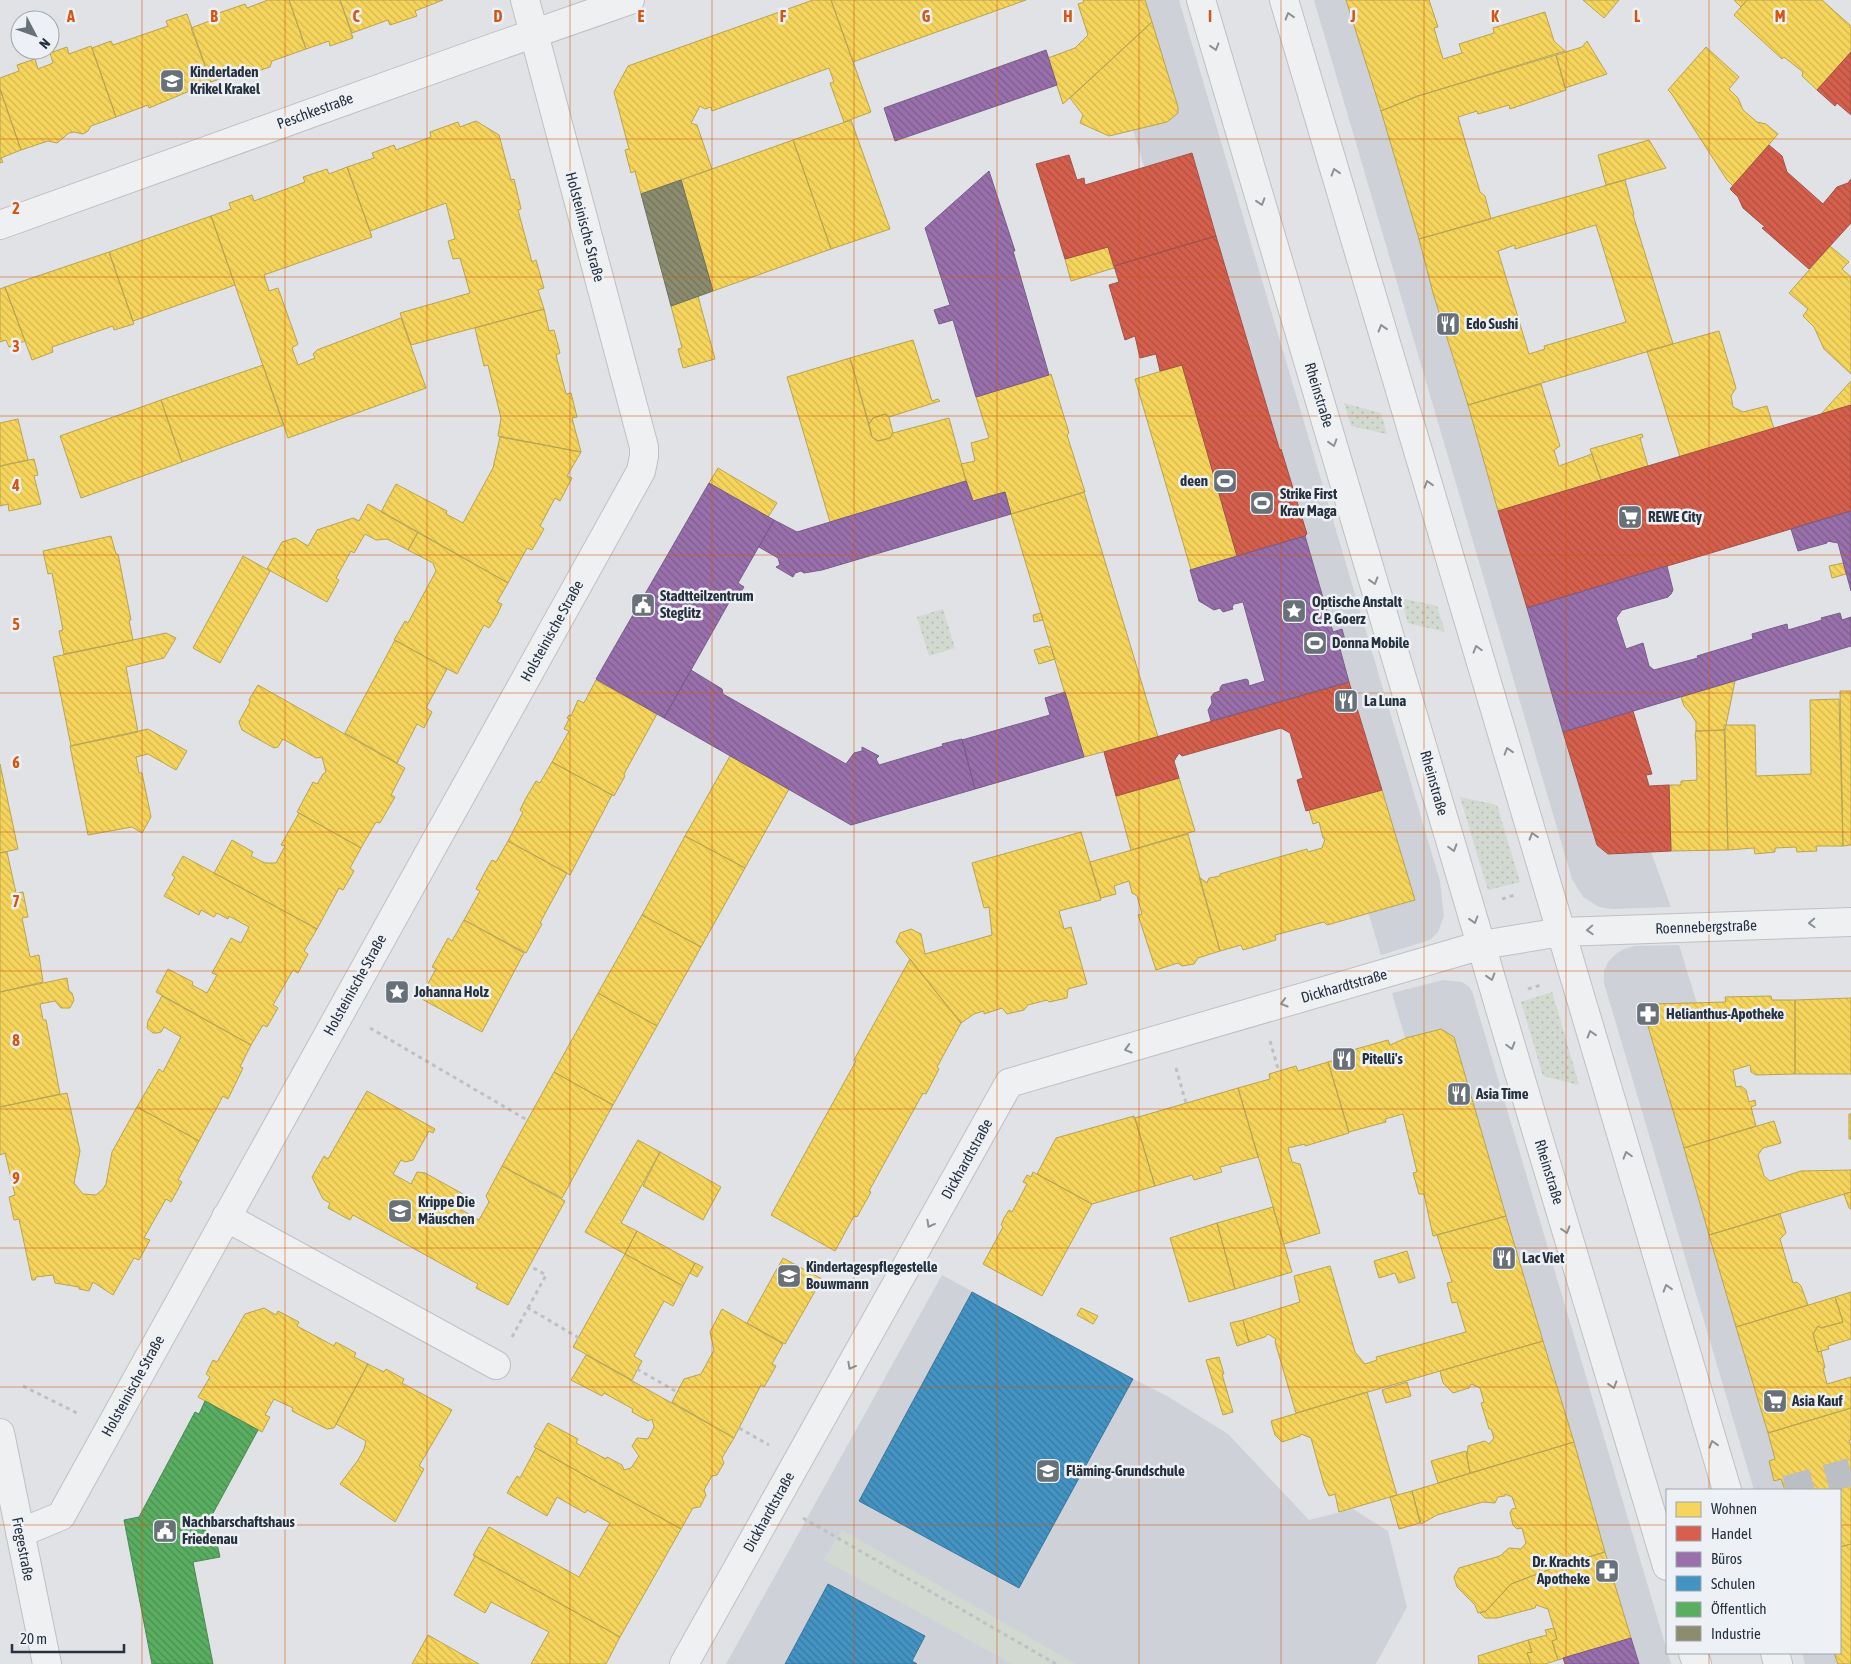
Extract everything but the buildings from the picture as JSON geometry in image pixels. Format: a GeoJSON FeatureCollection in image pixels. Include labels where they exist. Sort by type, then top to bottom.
{"type":"FeatureCollection","features":[{"type":"Feature","properties":{"kind":"street","name":"Holsteinische Straße"},"geometry":{"type":"LineString","coordinates":[[20,1533],[61,1516],[580,582],[637,478],[643,463],[644,448],[525,0]]}},
{"type":"Feature","properties":{"kind":"street","name":"Peschkestraße"},"geometry":{"type":"LineString","coordinates":[[0,225],[630,0]]}},
{"type":"Feature","properties":{"kind":"street","name":"Rheinstraße"},"geometry":{"type":"LineString","coordinates":[[1201,0],[1666,1563]]}},
{"type":"Feature","properties":{"kind":"street"},"geometry":{"type":"LineString","coordinates":[[1284,0],[1727,1489]]}},
{"type":"Feature","properties":{"kind":"street","name":"Roennebergstraße"},"geometry":{"type":"LineString","coordinates":[[1482,945],[1562,932],[1851,922]]}},
{"type":"Feature","properties":{"kind":"street","name":"Dickhardtstraße"},"geometry":{"type":"LineString","coordinates":[[684,1664],[1009,1083],[1482,945]]}},
{"type":"Feature","properties":{"kind":"street"},"geometry":{"type":"LineString","coordinates":[[226,1217],[496,1365]]}},
{"type":"Feature","properties":{"kind":"street","name":"Fregestraße"},"geometry":{"type":"LineString","coordinates":[[0,1433],[47,1664]]}},
{"type":"Feature","properties":{"kind":"path"},"geometry":{"type":"LineString","coordinates":[[1499,900],[1523,893]]}},
{"type":"Feature","properties":{"kind":"path"},"geometry":{"type":"LineString","coordinates":[[1526,989],[1549,982]]}},
{"type":"Feature","properties":{"kind":"path"},"geometry":{"type":"LineString","coordinates":[[369,1028],[527,1120]]}},
{"type":"Feature","properties":{"kind":"path"},"geometry":{"type":"LineString","coordinates":[[1269,1039],[1279,1072]]}},
{"type":"Feature","properties":{"kind":"path"},"geometry":{"type":"LineString","coordinates":[[1176,1065],[1186,1103]]}},
{"type":"Feature","properties":{"kind":"path"},"geometry":{"type":"LineString","coordinates":[[496,1365],[546,1275],[530,1266]]}},
{"type":"Feature","properties":{"kind":"path"},"geometry":{"type":"LineString","coordinates":[[528,1308],[579,1338]]}},
{"type":"Feature","properties":{"kind":"path"},"geometry":{"type":"LineString","coordinates":[[637,1369],[677,1392]]}},
{"type":"Feature","properties":{"kind":"path"},"geometry":{"type":"LineString","coordinates":[[23,1386],[79,1414]]}},
{"type":"Feature","properties":{"kind":"path"},"geometry":{"type":"LineString","coordinates":[[739,1428],[774,1448]]}},
{"type":"Feature","properties":{"kind":"path"},"geometry":{"type":"LineString","coordinates":[[798,1515],[1056,1664]]}},
{"type":"Feature","properties":{"kind":"shaded area"},"geometry":{"type":"Polygon","coordinates":[[[1094,0],[1179,0],[1440,881],[1444,916],[1438,932],[1430,940],[1381,955],[1094,0]]]}},
{"type":"Feature","properties":{"kind":"shaded area"},"geometry":{"type":"Polygon","coordinates":[[[1314,0],[1389,0],[1651,852],[1671,907],[1612,909],[1599,907],[1583,897],[1572,879],[1314,0]]]}},
{"type":"Feature","properties":{"kind":"shaded area"},"geometry":{"type":"Polygon","coordinates":[[[1344,403],[1381,413],[1387,434],[1351,426],[1344,403]]]}},
{"type":"Feature","properties":{"kind":"shaded area"},"geometry":{"type":"Polygon","coordinates":[[[1401,598],[1437,606],[1445,632],[1408,623],[1401,598]]]}},
{"type":"Feature","properties":{"kind":"shaded area"},"geometry":{"type":"Polygon","coordinates":[[[943,609],[955,648],[929,656],[917,617],[943,609]]]}},
{"type":"Feature","properties":{"kind":"shaded area"},"geometry":{"type":"Polygon","coordinates":[[[1460,797],[1497,805],[1520,882],[1488,890],[1460,797]]]}},
{"type":"Feature","properties":{"kind":"shaded area"},"geometry":{"type":"Polygon","coordinates":[[[1679,945],[1851,1500],[1851,1664],[1805,1664],[1802,1654],[1841,1654],[1841,1489],[1754,1489],[1604,983],[1604,971],[1608,962],[1617,953],[1635,946],[1679,945]]]}},
{"type":"Feature","properties":{"kind":"shaded area"},"geometry":{"type":"Polygon","coordinates":[[[1443,980],[1462,982],[1472,991],[1666,1647],[1666,1654],[1668,1654],[1671,1664],[1594,1664],[1528,1456],[1392,993],[1443,980]]]}},
{"type":"Feature","properties":{"kind":"shaded area"},"geometry":{"type":"Polygon","coordinates":[[[1552,992],[1579,1085],[1543,1076],[1521,1002],[1552,992]]]}},
{"type":"Feature","properties":{"kind":"shaded area","name":"Fläming-Grundschule"},"geometry":{"type":"Polygon","coordinates":[[[942,1275],[1167,1396],[1228,1434],[1309,1520],[1353,1509],[1388,1531],[1407,1607],[1376,1664],[726,1664],[942,1275]]]}},
{"type":"Feature","properties":{"kind":"shaded area"},"geometry":{"type":"Polygon","coordinates":[[[842,1530],[1076,1664],[1012,1664],[824,1560],[842,1530]]]}},
{"type":"Feature","properties":{"kind":"tunnel"},"geometry":{"type":"LineString","coordinates":[[1790,1489],[1851,1472]]}},
{"type":"Feature","properties":{"kind":"place","name":"Kinderladen Krikel Krakel"},"geometry":{"type":"Point","coordinates":[172,81]}},
{"type":"Feature","properties":{"kind":"place","name":"Edo Sushi"},"geometry":{"type":"Point","coordinates":[1448,324]}},
{"type":"Feature","properties":{"kind":"place","name":"deen"},"geometry":{"type":"Point","coordinates":[1225,481]}},
{"type":"Feature","properties":{"kind":"place","name":"Strike First Krav Maga"},"geometry":{"type":"Point","coordinates":[1262,503]}},
{"type":"Feature","properties":{"kind":"place","name":"REWE City"},"geometry":{"type":"Point","coordinates":[1630,517]}},
{"type":"Feature","properties":{"kind":"place","name":"Stadtteilzentrum Steglitz"},"geometry":{"type":"Point","coordinates":[643,605]}},
{"type":"Feature","properties":{"kind":"place","name":"Optische Anstalt C. P. Goerz"},"geometry":{"type":"Point","coordinates":[1294,611]}},
{"type":"Feature","properties":{"kind":"place","name":"Donna Mobile"},"geometry":{"type":"Point","coordinates":[1315,643]}},
{"type":"Feature","properties":{"kind":"place","name":"La Luna"},"geometry":{"type":"Point","coordinates":[1346,701]}},
{"type":"Feature","properties":{"kind":"place","name":"Johanna Holz"},"geometry":{"type":"Point","coordinates":[397,992]}},
{"type":"Feature","properties":{"kind":"place","name":"Helianthus-Apotheke"},"geometry":{"type":"Point","coordinates":[1648,1014]}},
{"type":"Feature","properties":{"kind":"place","name":"Pitelli's"},"geometry":{"type":"Point","coordinates":[1344,1059]}},
{"type":"Feature","properties":{"kind":"place","name":"Asia Time"},"geometry":{"type":"Point","coordinates":[1459,1094]}},
{"type":"Feature","properties":{"kind":"place","name":"Krippe Die Mäuschen"},"geometry":{"type":"Point","coordinates":[400,1211]}},
{"type":"Feature","properties":{"kind":"place","name":"Lac Viet"},"geometry":{"type":"Point","coordinates":[1504,1258]}},
{"type":"Feature","properties":{"kind":"place","name":"Kindertagespflegestelle Bouwmann"},"geometry":{"type":"Point","coordinates":[789,1276]}},
{"type":"Feature","properties":{"kind":"place","name":"Asia Kauf"},"geometry":{"type":"Point","coordinates":[1775,1401]}},
{"type":"Feature","properties":{"kind":"place","name":"Fläming-Grundschule"},"geometry":{"type":"Point","coordinates":[1048,1471]}},
{"type":"Feature","properties":{"kind":"place","name":"Nachbarschaftshaus Friedenau"},"geometry":{"type":"Point","coordinates":[165,1531]}},
{"type":"Feature","properties":{"kind":"place","name":"Dr. Krachts Apotheke"},"geometry":{"type":"Point","coordinates":[1607,1571]}}]}
